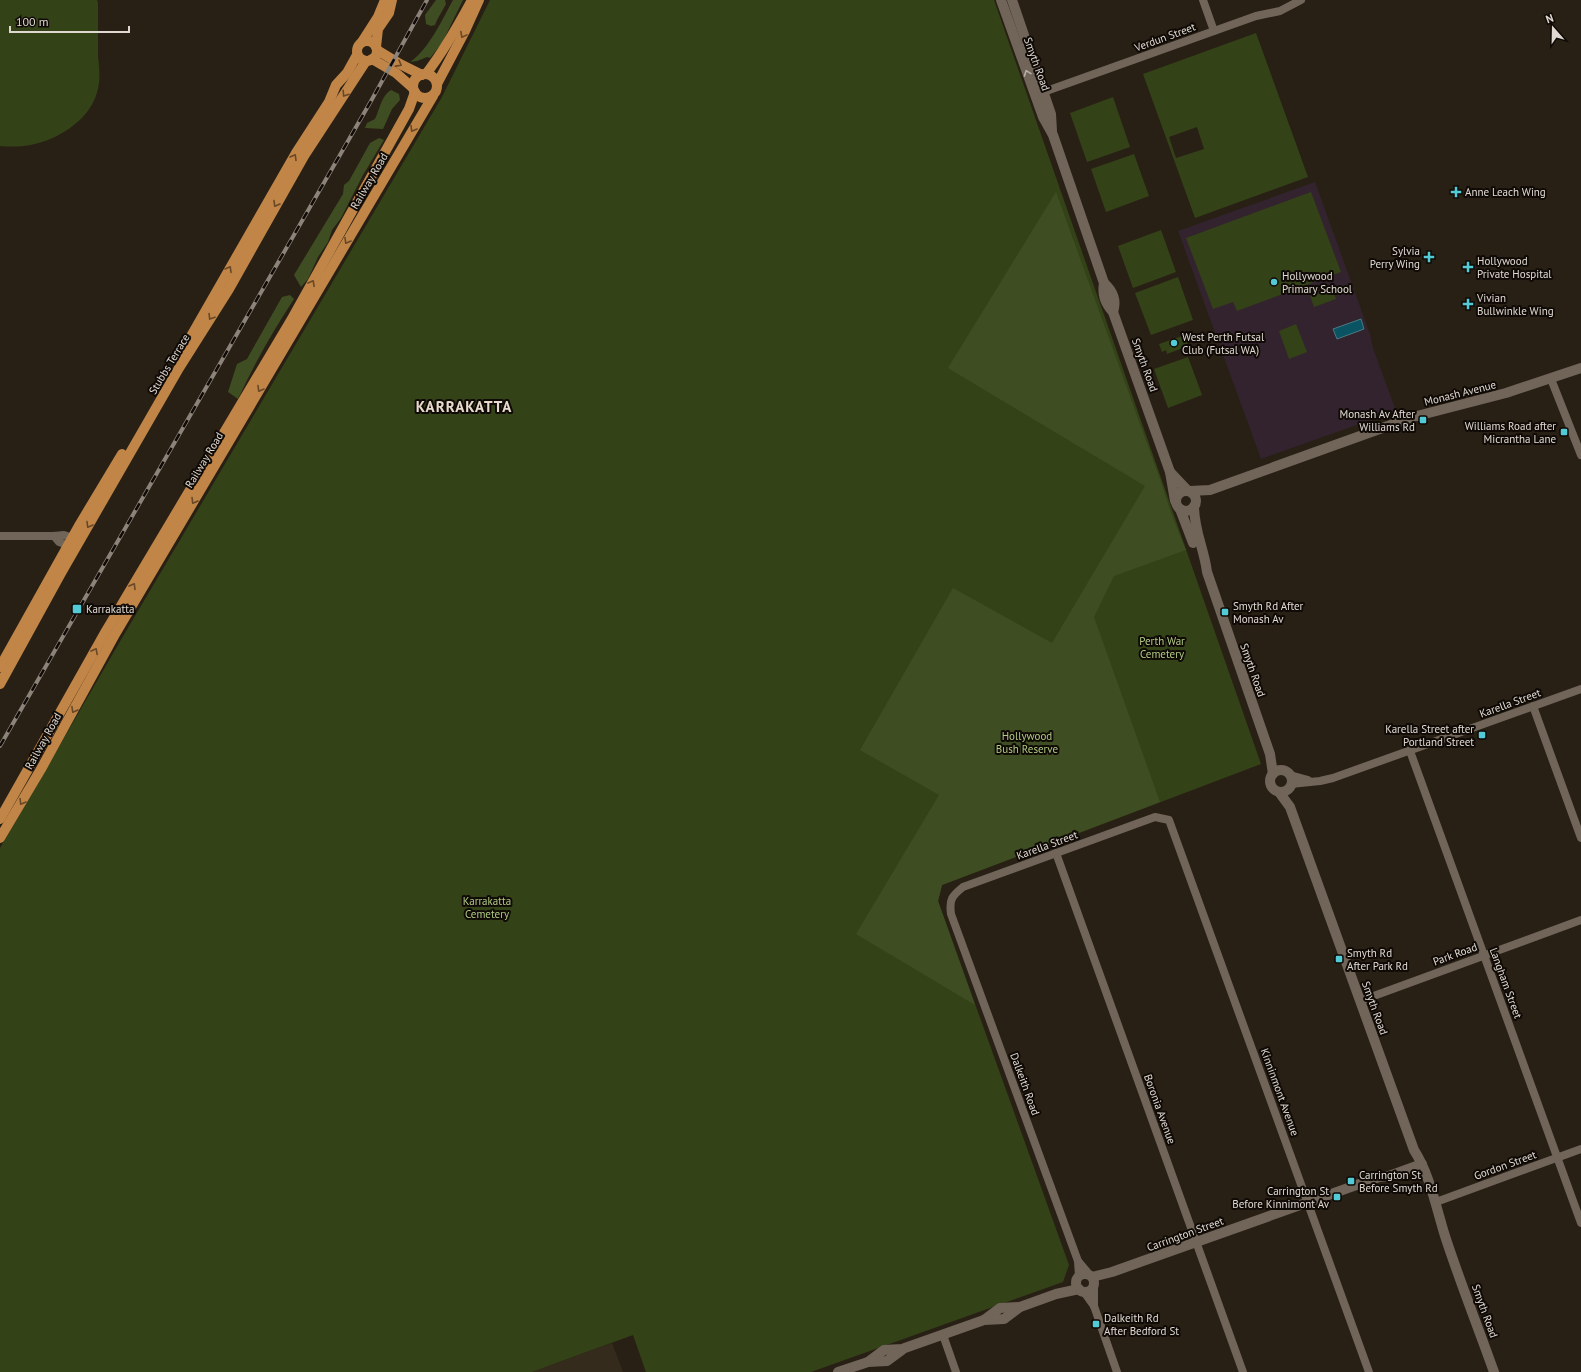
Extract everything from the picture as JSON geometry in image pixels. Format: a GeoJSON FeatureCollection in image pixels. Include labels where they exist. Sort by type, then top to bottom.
{"type":"FeatureCollection","features":[{"type":"Feature","properties":{"kind":"main road"},"geometry":{"type":"LineString","coordinates":[[385,0],[378,17],[358,46],[396,73],[423,98],[433,96],[437,84],[465,31],[479,0]]}},
{"type":"Feature","properties":{"kind":"main road","name":"Stubbs Terrace"},"geometry":{"type":"LineString","coordinates":[[0,667],[74,543],[248,234],[296,153],[329,102],[336,85],[347,73],[370,54],[378,29],[389,13],[392,0]]}},
{"type":"Feature","properties":{"kind":"main road"},"geometry":{"type":"LineString","coordinates":[[414,90],[416,78],[424,74],[447,45],[472,0]]}},
{"type":"Feature","properties":{"kind":"main road"},"geometry":{"type":"LineString","coordinates":[[362,42],[368,41],[370,54]]}},
{"type":"Feature","properties":{"kind":"main road"},"geometry":{"type":"LineString","coordinates":[[370,54],[433,77],[437,84]]}},
{"type":"Feature","properties":{"kind":"main road","name":"Railway Road"},"geometry":{"type":"LineString","coordinates":[[0,819],[38,754],[104,634],[294,317],[408,109],[414,90]]}},
{"type":"Feature","properties":{"kind":"main road","name":"Railway Road"},"geometry":{"type":"LineString","coordinates":[[0,838],[41,769],[110,643],[433,96]]}},
{"type":"Feature","properties":{"kind":"main road","name":"Stubbs Terrace"},"geometry":{"type":"LineString","coordinates":[[0,684],[74,543]]}},
{"type":"Feature","properties":{"kind":"street","name":"Smyth Road"},"geometry":{"type":"LineString","coordinates":[[1001,0],[1040,94]]}},
{"type":"Feature","properties":{"kind":"street","name":"Smyth Road"},"geometry":{"type":"LineString","coordinates":[[1012,0],[1040,94],[1043,117],[1053,135],[1104,283],[1105,298],[1109,307],[1114,312],[1170,472],[1178,505],[1198,558],[1207,572]]}},
{"type":"Feature","properties":{"kind":"street"},"geometry":{"type":"LineString","coordinates":[[1203,0],[1214,31]]}},
{"type":"Feature","properties":{"kind":"street","name":"Verdun Street"},"geometry":{"type":"LineString","coordinates":[[1040,94],[1256,16],[1280,11],[1301,0]]}},
{"type":"Feature","properties":{"kind":"street","name":"Monash Avenue"},"geometry":{"type":"LineString","coordinates":[[1189,491],[1210,490],[1413,417],[1506,393],[1581,368]]}},
{"type":"Feature","properties":{"kind":"street"},"geometry":{"type":"LineString","coordinates":[[1551,379],[1581,454]]}},
{"type":"Feature","properties":{"kind":"street","name":"Smyth Road"},"geometry":{"type":"LineString","coordinates":[[1170,472],[1189,491]]}},
{"type":"Feature","properties":{"kind":"street","name":"Monash Avenue"},"geometry":{"type":"LineString","coordinates":[[1195,505],[1210,490]]}},
{"type":"Feature","properties":{"kind":"street"},"geometry":{"type":"LineString","coordinates":[[1189,491],[1194,496],[1195,505],[1188,511],[1178,505],[1179,493],[1189,491]]}},
{"type":"Feature","properties":{"kind":"street","name":"Smyth Road"},"geometry":{"type":"LineString","coordinates":[[1195,505],[1195,526],[1205,555],[1207,572],[1270,754],[1285,778],[1290,807],[1414,1150],[1436,1217],[1445,1236]]}},
{"type":"Feature","properties":{"kind":"street"},"geometry":{"type":"LineString","coordinates":[[0,536],[54,536],[59,542],[74,543]]}},
{"type":"Feature","properties":{"kind":"street","name":"Karella Street"},"geometry":{"type":"LineString","coordinates":[[1285,778],[1320,781],[1333,778],[1581,689]]}},
{"type":"Feature","properties":{"kind":"street"},"geometry":{"type":"LineString","coordinates":[[1533,706],[1581,838]]}},
{"type":"Feature","properties":{"kind":"street","name":"Langham Street"},"geometry":{"type":"LineString","coordinates":[[1410,751],[1581,1223]]}},
{"type":"Feature","properties":{"kind":"street","name":"Smyth Road"},"geometry":{"type":"LineString","coordinates":[[1285,778],[1270,779],[1270,785],[1274,790],[1279,792],[1290,807]]}},
{"type":"Feature","properties":{"kind":"street"},"geometry":{"type":"LineString","coordinates":[[1279,792],[1285,791],[1285,778]]}},
{"type":"Feature","properties":{"kind":"street","name":"Karella Street"},"geometry":{"type":"LineString","coordinates":[[951,914],[950,904],[953,895],[962,887],[1155,817],[1169,820]]}},
{"type":"Feature","properties":{"kind":"street","name":"Kinninmont Avenue"},"geometry":{"type":"LineString","coordinates":[[1169,820],[1369,1372]]}},
{"type":"Feature","properties":{"kind":"street","name":"Boronia Avenue"},"geometry":{"type":"LineString","coordinates":[[1056,853],[1243,1372]]}},
{"type":"Feature","properties":{"kind":"street","name":"Dalkeith Road"},"geometry":{"type":"LineString","coordinates":[[951,914],[1086,1283]]}},
{"type":"Feature","properties":{"kind":"street","name":"Park Road"},"geometry":{"type":"LineString","coordinates":[[1360,1001],[1581,920]]}},
{"type":"Feature","properties":{"kind":"street","name":"Gordon Street"},"geometry":{"type":"LineString","coordinates":[[1436,1202],[1581,1149]]}},
{"type":"Feature","properties":{"kind":"street","name":"Smyth Road"},"geometry":{"type":"LineString","coordinates":[[1418,1162],[1436,1202],[1445,1236],[1494,1372]]}},
{"type":"Feature","properties":{"kind":"street","name":"Carrington Street"},"geometry":{"type":"LineString","coordinates":[[838,1372],[868,1362],[884,1350],[902,1349],[984,1320],[1000,1308],[1020,1307],[1112,1272],[1379,1177],[1388,1170],[1418,1162]]}},
{"type":"Feature","properties":{"kind":"street"},"geometry":{"type":"LineString","coordinates":[[1086,1283],[1117,1372]]}},
{"type":"Feature","properties":{"kind":"street"},"geometry":{"type":"LineString","coordinates":[[943,1335],[956,1372]]}},
{"type":"Feature","properties":{"kind":"shaded area","name":"Hollywood Primary School"},"geometry":{"type":"Polygon","coordinates":[[[1315,182],[1396,411],[1261,459],[1178,231],[1315,182]]]}},
{"type":"Feature","properties":{"kind":"shaded area"},"geometry":{"type":"Polygon","coordinates":[[[612,1343],[623,1372],[532,1372],[612,1343]]]}},
{"type":"Feature","properties":{"kind":"green space"},"geometry":{"type":"Polygon","coordinates":[[[0,0],[97,0],[98,3],[99,80],[94,100],[85,115],[72,127],[57,136],[36,144],[15,147],[0,146],[0,0]]]}},
{"type":"Feature","properties":{"kind":"green space"},"geometry":{"type":"Polygon","coordinates":[[[436,0],[445,0],[446,4],[435,25],[431,26],[426,24],[425,15],[436,0]]]}},
{"type":"Feature","properties":{"kind":"green space"},"geometry":{"type":"Polygon","coordinates":[[[453,0],[463,0],[442,43],[430,58],[427,57],[410,62],[429,42],[453,0]]]}},
{"type":"Feature","properties":{"kind":"green space","name":"Karrakatta Cemetery"},"geometry":{"type":"Polygon","coordinates":[[[490,0],[994,0],[1261,764],[942,885],[938,901],[1069,1265],[1063,1282],[811,1372],[646,1372],[633,1335],[532,1372],[0,1372],[0,848],[122,638],[442,97],[490,0]]]}},
{"type":"Feature","properties":{"kind":"green space"},"geometry":{"type":"Polygon","coordinates":[[[1256,33],[1308,177],[1195,218],[1143,74],[1256,33]],[[1197,127],[1169,137],[1176,158],[1204,149],[1197,127]]]}},
{"type":"Feature","properties":{"kind":"green space"},"geometry":{"type":"Polygon","coordinates":[[[391,90],[399,94],[400,100],[392,109],[383,129],[365,128],[367,123],[375,119],[383,99],[391,90]]]}},
{"type":"Feature","properties":{"kind":"green space"},"geometry":{"type":"Polygon","coordinates":[[[1113,97],[1130,147],[1087,162],[1070,113],[1113,97]]]}},
{"type":"Feature","properties":{"kind":"green space"},"geometry":{"type":"Polygon","coordinates":[[[379,138],[384,140],[363,175],[341,218],[332,230],[328,242],[318,257],[308,279],[301,287],[294,275],[343,194],[344,185],[349,181],[370,143],[379,138]]]}},
{"type":"Feature","properties":{"kind":"green space"},"geometry":{"type":"Polygon","coordinates":[[[1134,154],[1149,196],[1106,212],[1091,169],[1134,154]]]}},
{"type":"Feature","properties":{"kind":"green space","name":"Hollywood Bush Reserve"},"geometry":{"type":"Polygon","coordinates":[[[1056,192],[1172,516],[1186,550],[1114,576],[1094,617],[1160,802],[942,885],[938,901],[975,1005],[856,934],[939,795],[860,750],[953,588],[1052,643],[1145,486],[948,368],[1056,192]]]}},
{"type":"Feature","properties":{"kind":"green space"},"geometry":{"type":"Polygon","coordinates":[[[1311,192],[1341,272],[1237,311],[1233,302],[1213,309],[1186,238],[1311,192]]]}},
{"type":"Feature","properties":{"kind":"green space"},"geometry":{"type":"Polygon","coordinates":[[[1161,230],[1176,272],[1133,288],[1118,246],[1161,230]]]}},
{"type":"Feature","properties":{"kind":"green space"},"geometry":{"type":"Polygon","coordinates":[[[1178,277],[1193,320],[1151,335],[1135,293],[1178,277]]]}},
{"type":"Feature","properties":{"kind":"green space"},"geometry":{"type":"Polygon","coordinates":[[[1332,288],[1336,299],[1314,307],[1310,296],[1332,288]]]}},
{"type":"Feature","properties":{"kind":"green space"},"geometry":{"type":"Polygon","coordinates":[[[290,295],[294,299],[264,348],[238,399],[228,392],[237,364],[247,359],[282,297],[290,295]]]}},
{"type":"Feature","properties":{"kind":"green space"},"geometry":{"type":"Polygon","coordinates":[[[1296,324],[1307,352],[1289,359],[1279,331],[1296,324]]]}},
{"type":"Feature","properties":{"kind":"green space","name":"West Perth Futsal Club (Futsal WA)"},"geometry":{"type":"Polygon","coordinates":[[[1188,334],[1191,341],[1187,343],[1188,346],[1167,354],[1166,350],[1162,352],[1159,344],[1188,334]]]}},
{"type":"Feature","properties":{"kind":"green space"},"geometry":{"type":"Polygon","coordinates":[[[1188,357],[1202,395],[1168,408],[1154,369],[1188,357]]]}},
{"type":"Feature","properties":{"kind":"water"},"geometry":{"type":"Polygon","coordinates":[[[1361,319],[1364,329],[1337,339],[1333,329],[1361,319]]]}},
{"type":"Feature","properties":{"kind":"railway"},"geometry":{"type":"LineString","coordinates":[[0,746],[371,101],[427,0]]}},
{"type":"Feature","properties":{"kind":"place","name":"Anne Leach Wing"},"geometry":{"type":"Point","coordinates":[1456,192]}},
{"type":"Feature","properties":{"kind":"place","name":"Sylvia Perry Wing"},"geometry":{"type":"Point","coordinates":[1429,257]}},
{"type":"Feature","properties":{"kind":"place","name":"Hollywood Private Hospital"},"geometry":{"type":"Point","coordinates":[1468,267]}},
{"type":"Feature","properties":{"kind":"place","name":"Hollywood Primary School"},"geometry":{"type":"Point","coordinates":[1274,282]}},
{"type":"Feature","properties":{"kind":"place","name":"Vivian Bullwinkle Wing"},"geometry":{"type":"Point","coordinates":[1468,304]}},
{"type":"Feature","properties":{"kind":"place","name":"West Perth Futsal Club (Futsal WA)"},"geometry":{"type":"Point","coordinates":[1174,343]}},
{"type":"Feature","properties":{"kind":"place","name":"Monash Av After Williams Rd"},"geometry":{"type":"Point","coordinates":[1423,420]}},
{"type":"Feature","properties":{"kind":"place","name":"Williams Road after Micrantha Lane"},"geometry":{"type":"Point","coordinates":[1564,432]}},
{"type":"Feature","properties":{"kind":"place","name":"Karrakatta"},"geometry":{"type":"Point","coordinates":[77,609]}},
{"type":"Feature","properties":{"kind":"place","name":"Smyth Rd After Monash Av"},"geometry":{"type":"Point","coordinates":[1225,612]}},
{"type":"Feature","properties":{"kind":"place","name":"Karella Street after Portland Street"},"geometry":{"type":"Point","coordinates":[1482,735]}},
{"type":"Feature","properties":{"kind":"place","name":"Smyth Rd After Park Rd"},"geometry":{"type":"Point","coordinates":[1339,959]}},
{"type":"Feature","properties":{"kind":"place","name":"Carrington St Before Smyth Rd"},"geometry":{"type":"Point","coordinates":[1351,1181]}},
{"type":"Feature","properties":{"kind":"place","name":"Carrington St Before Kinnimont Av"},"geometry":{"type":"Point","coordinates":[1337,1197]}},
{"type":"Feature","properties":{"kind":"place","name":"Dalkeith Rd After Bedford St"},"geometry":{"type":"Point","coordinates":[1096,1324]}},
{"type":"Feature","properties":{"kind":"district","name":"KARRAKATTA"},"geometry":{"type":"Point","coordinates":[464,406]}},
{"type":"Feature","properties":{"kind":"park label","name":"Perth War Cemetery"},"geometry":{"type":"Point","coordinates":[1162,647]}}]}
